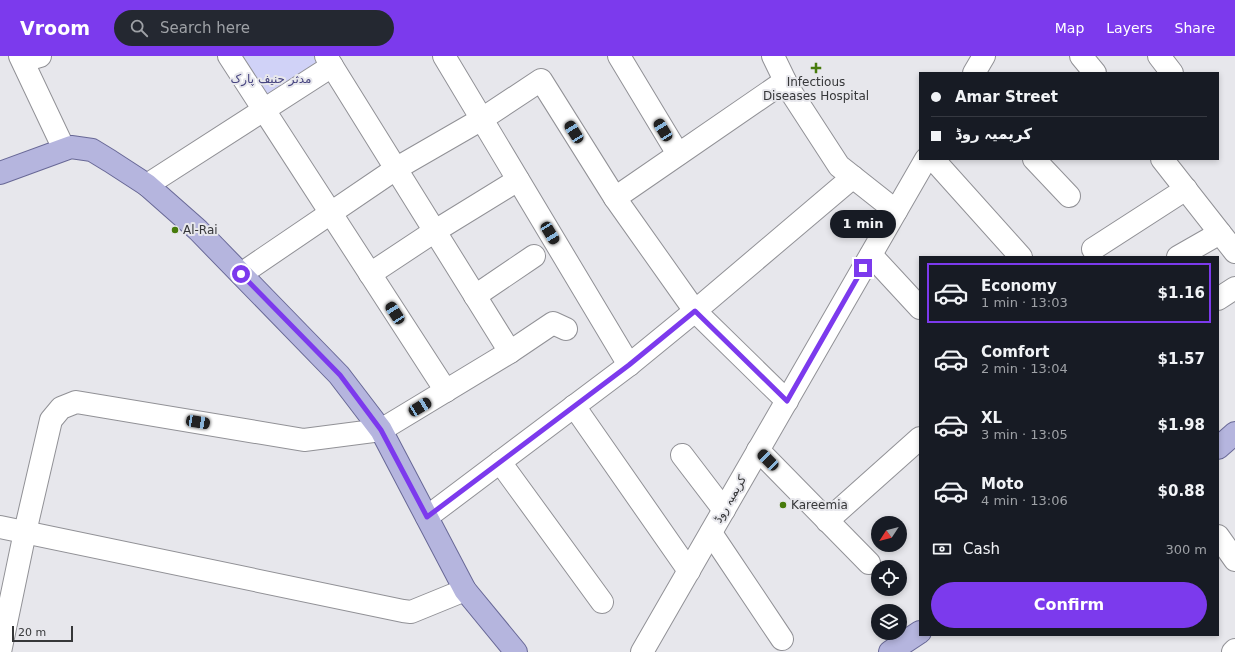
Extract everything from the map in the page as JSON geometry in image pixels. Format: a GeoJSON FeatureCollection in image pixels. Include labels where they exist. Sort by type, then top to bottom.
{"type":"FeatureCollection","features":[{"type":"Feature","properties":{"kind":"main road"},"geometry":{"type":"LineString","coordinates":[[0,173],[71,147],[92,150],[146,185],[198,230],[340,375],[381,430],[465,590],[516,652]]}},
{"type":"Feature","properties":{"kind":"main road"},"geometry":{"type":"LineString","coordinates":[[1219,447],[1235,433]]}},
{"type":"Feature","properties":{"kind":"main road"},"geometry":{"type":"LineString","coordinates":[[890,652],[919,633]]}},
{"type":"Feature","properties":{"kind":"street"},"geometry":{"type":"LineString","coordinates":[[229,56],[446,391]]}},
{"type":"Feature","properties":{"kind":"street"},"geometry":{"type":"LineString","coordinates":[[444,56],[629,365]]}},
{"type":"Feature","properties":{"kind":"street"},"geometry":{"type":"LineString","coordinates":[[619,56],[678,154]]}},
{"type":"Feature","properties":{"kind":"street"},"geometry":{"type":"LineString","coordinates":[[773,56],[789,89],[839,166],[896,211]]}},
{"type":"Feature","properties":{"kind":"street"},"geometry":{"type":"LineString","coordinates":[[975,72],[984,56]]}},
{"type":"Feature","properties":{"kind":"street"},"geometry":{"type":"LineString","coordinates":[[1081,56],[1094,72]]}},
{"type":"Feature","properties":{"kind":"street"},"geometry":{"type":"LineString","coordinates":[[1160,56],[1171,72]]}},
{"type":"Feature","properties":{"kind":"street"},"geometry":{"type":"LineString","coordinates":[[28,58],[64,149]]}},
{"type":"Feature","properties":{"kind":"street"},"geometry":{"type":"LineString","coordinates":[[146,185],[264,110],[329,61],[397,168],[510,352]]}},
{"type":"Feature","properties":{"kind":"street"},"geometry":{"type":"LineString","coordinates":[[241,274],[397,168],[482,119],[541,80],[615,198],[695,311],[787,401]]}},
{"type":"Feature","properties":{"kind":"street"},"geometry":{"type":"LineString","coordinates":[[615,198],[785,81]]}},
{"type":"Feature","properties":{"kind":"street","name":"کریمیہ روڈ"},"geometry":{"type":"LineString","coordinates":[[642,652],[925,160]]}},
{"type":"Feature","properties":{"kind":"street"},"geometry":{"type":"LineString","coordinates":[[934,160],[1020,256]]}},
{"type":"Feature","properties":{"kind":"street"},"geometry":{"type":"LineString","coordinates":[[1035,160],[1069,196]]}},
{"type":"Feature","properties":{"kind":"street"},"geometry":{"type":"LineString","coordinates":[[1163,160],[1235,252]]}},
{"type":"Feature","properties":{"kind":"street"},"geometry":{"type":"LineString","coordinates":[[427,517],[629,365],[853,177]]}},
{"type":"Feature","properties":{"kind":"street"},"geometry":{"type":"LineString","coordinates":[[370,274],[435,231],[518,180]]}},
{"type":"Feature","properties":{"kind":"street"},"geometry":{"type":"LineString","coordinates":[[1092,249],[1186,189]]}},
{"type":"Feature","properties":{"kind":"street"},"geometry":{"type":"LineString","coordinates":[[1180,256],[1220,233]]}},
{"type":"Feature","properties":{"kind":"street"},"geometry":{"type":"LineString","coordinates":[[870,255],[919,307]]}},
{"type":"Feature","properties":{"kind":"street"},"geometry":{"type":"LineString","coordinates":[[475,296],[534,256]]}},
{"type":"Feature","properties":{"kind":"street"},"geometry":{"type":"LineString","coordinates":[[1219,298],[1235,288]]}},
{"type":"Feature","properties":{"kind":"street"},"geometry":{"type":"LineString","coordinates":[[0,652],[25,532],[51,420],[61,408],[76,402],[304,440],[381,430],[510,352],[553,323],[566,329]]}},
{"type":"Feature","properties":{"kind":"street"},"geometry":{"type":"LineString","coordinates":[[574,406],[689,571]]}},
{"type":"Feature","properties":{"kind":"street"},"geometry":{"type":"LineString","coordinates":[[827,521],[919,439]]}},
{"type":"Feature","properties":{"kind":"street"},"geometry":{"type":"LineString","coordinates":[[758,450],[869,562]]}},
{"type":"Feature","properties":{"kind":"street"},"geometry":{"type":"LineString","coordinates":[[682,455],[724,510]]}},
{"type":"Feature","properties":{"kind":"street"},"geometry":{"type":"LineString","coordinates":[[500,462],[602,602]]}},
{"type":"Feature","properties":{"kind":"street"},"geometry":{"type":"LineString","coordinates":[[0,527],[403,611],[411,612],[465,590]]}},
{"type":"Feature","properties":{"kind":"street"},"geometry":{"type":"LineString","coordinates":[[711,533],[782,639]]}},
{"type":"Feature","properties":{"kind":"street"},"geometry":{"type":"LineString","coordinates":[[1219,537],[1235,560]]}},
{"type":"Feature","properties":{"kind":"green space","name":"مدثر حنیف پارک"},"geometry":{"type":"Polygon","coordinates":[[[229,56],[326,56],[263,110],[229,56]]]}},
{"type":"Feature","properties":{"kind":"place","name":"Infectious Diseases Hospital"},"geometry":{"type":"Point","coordinates":[816,68]}},
{"type":"Feature","properties":{"kind":"place","name":"Al-Rai"},"geometry":{"type":"Point","coordinates":[175,230]}},
{"type":"Feature","properties":{"kind":"place","name":"Kareemia"},"geometry":{"type":"Point","coordinates":[783,505]}},
{"type":"Feature","properties":{"kind":"route"},"geometry":{"type":"LineString","coordinates":[[241,274],[340,375],[381,430],[427,517],[629,365],[695,311],[787,401],[863,268]]}}]}
